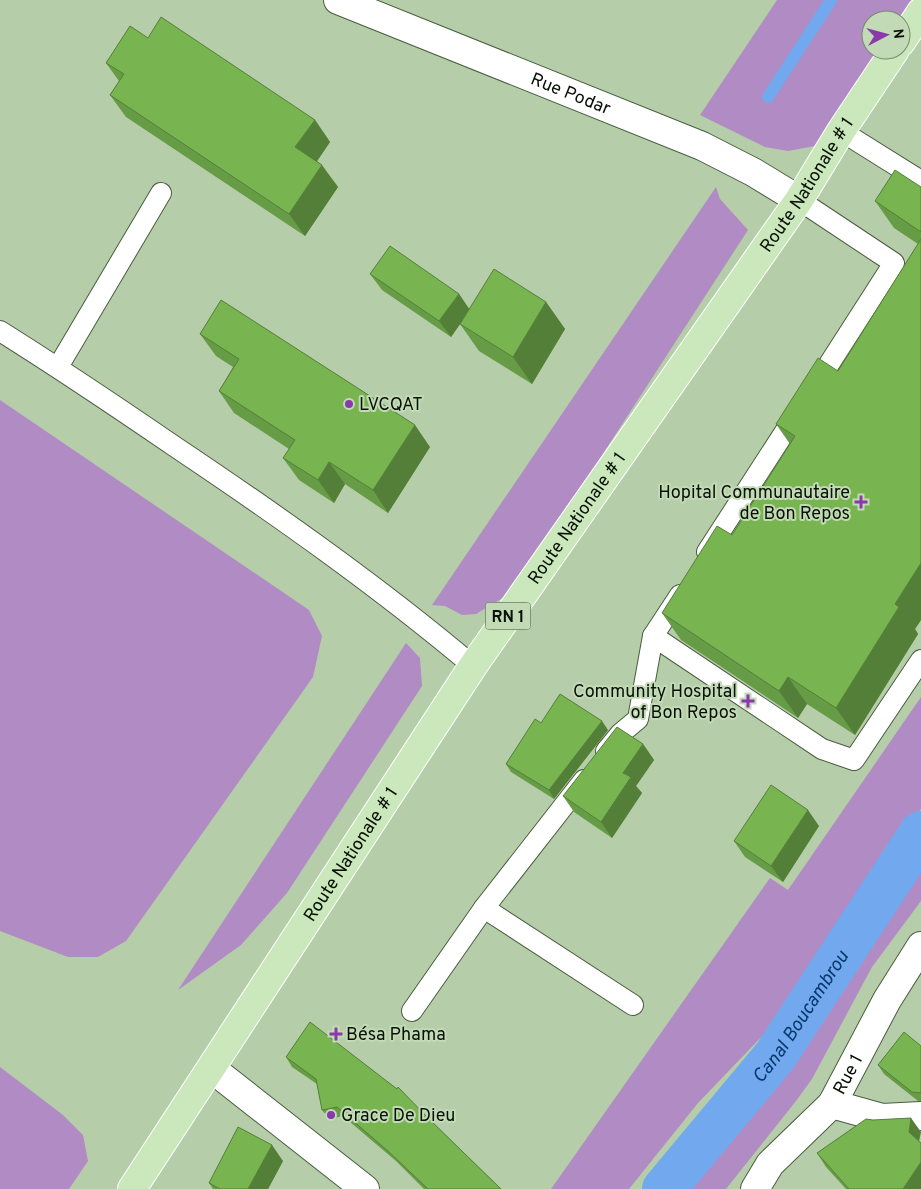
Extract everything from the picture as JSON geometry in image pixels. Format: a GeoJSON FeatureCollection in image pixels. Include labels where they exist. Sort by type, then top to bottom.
{"type":"FeatureCollection","features":[{"type":"Feature","properties":{"kind":"main road"},"geometry":{"type":"LineString","coordinates":[[911,27],[921,12]]}},
{"type":"Feature","properties":{"kind":"main road","name":"Route Nationale # 1"},"geometry":{"type":"LineString","coordinates":[[132,1189],[473,666],[799,200],[841,131],[888,60]]}},
{"type":"Feature","properties":{"kind":"street","name":"Rue Podar"},"geometry":{"type":"LineString","coordinates":[[338,0],[702,146],[753,172],[799,200]]}},
{"type":"Feature","properties":{"kind":"street","name":"Rue 1"},"geometry":{"type":"LineString","coordinates":[[755,1189],[770,1164],[832,1104],[887,1000],[921,946]]}},
{"type":"Feature","properties":{"kind":"street"},"geometry":{"type":"LineString","coordinates":[[211,1068],[365,1189]]}},
{"type":"Feature","properties":{"kind":"street"},"geometry":{"type":"LineString","coordinates":[[832,1104],[882,1118],[921,1116]]}},
{"type":"Feature","properties":{"kind":"lane"},"geometry":{"type":"LineString","coordinates":[[841,131],[921,181]]}},
{"type":"Feature","properties":{"kind":"lane"},"geometry":{"type":"LineString","coordinates":[[58,368],[161,193]]}},
{"type":"Feature","properties":{"kind":"lane"},"geometry":{"type":"LineString","coordinates":[[412,1011],[484,908],[620,734],[638,719],[653,636],[902,261],[799,200]]}},
{"type":"Feature","properties":{"kind":"lane"},"geometry":{"type":"LineString","coordinates":[[0,331],[262,504],[420,622],[473,666]]}},
{"type":"Feature","properties":{"kind":"lane"},"geometry":{"type":"LineString","coordinates":[[653,636],[822,749],[854,760],[921,660]]}},
{"type":"Feature","properties":{"kind":"lane"},"geometry":{"type":"LineString","coordinates":[[484,908],[633,1005]]}},
{"type":"Feature","properties":{"kind":"shaded area"},"geometry":{"type":"Polygon","coordinates":[[[777,0],[911,0],[904,10],[861,10],[861,60],[872,60],[815,146],[788,151],[765,147],[700,115],[777,0]]]}},
{"type":"Feature","properties":{"kind":"shaded area"},"geometry":{"type":"Polygon","coordinates":[[[716,187],[720,199],[748,230],[514,591],[476,614],[462,615],[445,606],[432,605],[716,187]]]}},
{"type":"Feature","properties":{"kind":"shaded area"},"geometry":{"type":"Polygon","coordinates":[[[0,400],[309,610],[322,636],[313,677],[126,941],[98,957],[68,957],[0,931],[0,400]]]}},
{"type":"Feature","properties":{"kind":"shaded area"},"geometry":{"type":"Polygon","coordinates":[[[406,643],[420,658],[422,686],[287,893],[241,945],[178,990],[406,643]]]}},
{"type":"Feature","properties":{"kind":"shaded area"},"geometry":{"type":"Polygon","coordinates":[[[921,697],[921,809],[876,875],[818,952],[769,1029],[698,1103],[629,1189],[551,1189],[770,878],[788,890],[921,697]]]}},
{"type":"Feature","properties":{"kind":"shaded area"},"geometry":{"type":"Polygon","coordinates":[[[921,861],[921,901],[872,967],[812,1079],[796,1101],[726,1189],[676,1189],[744,1109],[921,861]]]}},
{"type":"Feature","properties":{"kind":"shaded area"},"geometry":{"type":"Polygon","coordinates":[[[0,1067],[63,1115],[83,1135],[88,1161],[69,1189],[0,1189],[0,1067]]]}},
{"type":"Feature","properties":{"kind":"building"},"geometry":{"type":"Polygon","coordinates":[[[161,17],[315,120],[295,147],[322,165],[289,214],[110,95],[124,74],[106,63],[130,26],[148,38],[161,17]]]}},
{"type":"Feature","properties":{"kind":"building"},"geometry":{"type":"Polygon","coordinates":[[[895,170],[921,187],[921,232],[875,201],[895,170]]]}},
{"type":"Feature","properties":{"kind":"building"},"geometry":{"type":"Polygon","coordinates":[[[921,239],[921,563],[895,604],[899,607],[836,708],[788,677],[779,691],[662,613],[717,526],[732,535],[795,436],[776,424],[818,358],[838,371],[921,239]]]}},
{"type":"Feature","properties":{"kind":"building"},"geometry":{"type":"Polygon","coordinates":[[[390,246],[459,294],[439,321],[370,274],[390,246]]]}},
{"type":"Feature","properties":{"kind":"building"},"geometry":{"type":"Polygon","coordinates":[[[494,269],[546,302],[513,357],[460,324],[494,269]]]}},
{"type":"Feature","properties":{"kind":"building"},"geometry":{"type":"Polygon","coordinates":[[[221,300],[415,425],[373,490],[329,462],[318,480],[283,458],[295,440],[219,391],[239,359],[200,334],[221,300]]]}},
{"type":"Feature","properties":{"kind":"building"},"geometry":{"type":"Polygon","coordinates":[[[560,694],[602,721],[549,790],[506,764],[535,719],[541,723],[560,694]]]}},
{"type":"Feature","properties":{"kind":"building"},"geometry":{"type":"Polygon","coordinates":[[[617,727],[643,744],[623,773],[631,777],[601,822],[563,796],[617,727]]]}},
{"type":"Feature","properties":{"kind":"building"},"geometry":{"type":"Polygon","coordinates":[[[771,785],[808,810],[771,866],[734,841],[771,785]]]}},
{"type":"Feature","properties":{"kind":"building"},"geometry":{"type":"Polygon","coordinates":[[[310,1022],[397,1089],[398,1087],[501,1189],[428,1189],[337,1107],[322,1110],[316,1079],[286,1057],[310,1022]]]}},
{"type":"Feature","properties":{"kind":"building"},"geometry":{"type":"Polygon","coordinates":[[[904,1032],[921,1046],[921,1093],[912,1092],[878,1065],[904,1032]]]}},
{"type":"Feature","properties":{"kind":"building"},"geometry":{"type":"Polygon","coordinates":[[[911,1118],[909,1132],[921,1143],[921,1162],[903,1189],[849,1189],[817,1153],[866,1119],[911,1118]]]}},
{"type":"Feature","properties":{"kind":"building"},"geometry":{"type":"Polygon","coordinates":[[[238,1127],[272,1145],[248,1189],[220,1189],[209,1183],[238,1127]]]}},
{"type":"Feature","properties":{"kind":"waterway"},"geometry":{"type":"LineString","coordinates":[[768,97],[831,0]]}},
{"type":"Feature","properties":{"kind":"waterway","name":"Canal Boucambrou"},"geometry":{"type":"LineString","coordinates":[[664,1189],[775,1056],[921,833]]}},
{"type":"Feature","properties":{"kind":"place","name":"LVCQAT"},"geometry":{"type":"Point","coordinates":[349,404]}},
{"type":"Feature","properties":{"kind":"place","name":"Hopital Communautaire de Bon Repos"},"geometry":{"type":"Point","coordinates":[861,502]}},
{"type":"Feature","properties":{"kind":"place","name":"Community Hospital of Bon Repos"},"geometry":{"type":"Point","coordinates":[748,701]}},
{"type":"Feature","properties":{"kind":"place","name":"Bésa Phama"},"geometry":{"type":"Point","coordinates":[336,1034]}},
{"type":"Feature","properties":{"kind":"place","name":"Grace De Dieu"},"geometry":{"type":"Point","coordinates":[331,1115]}}]}
